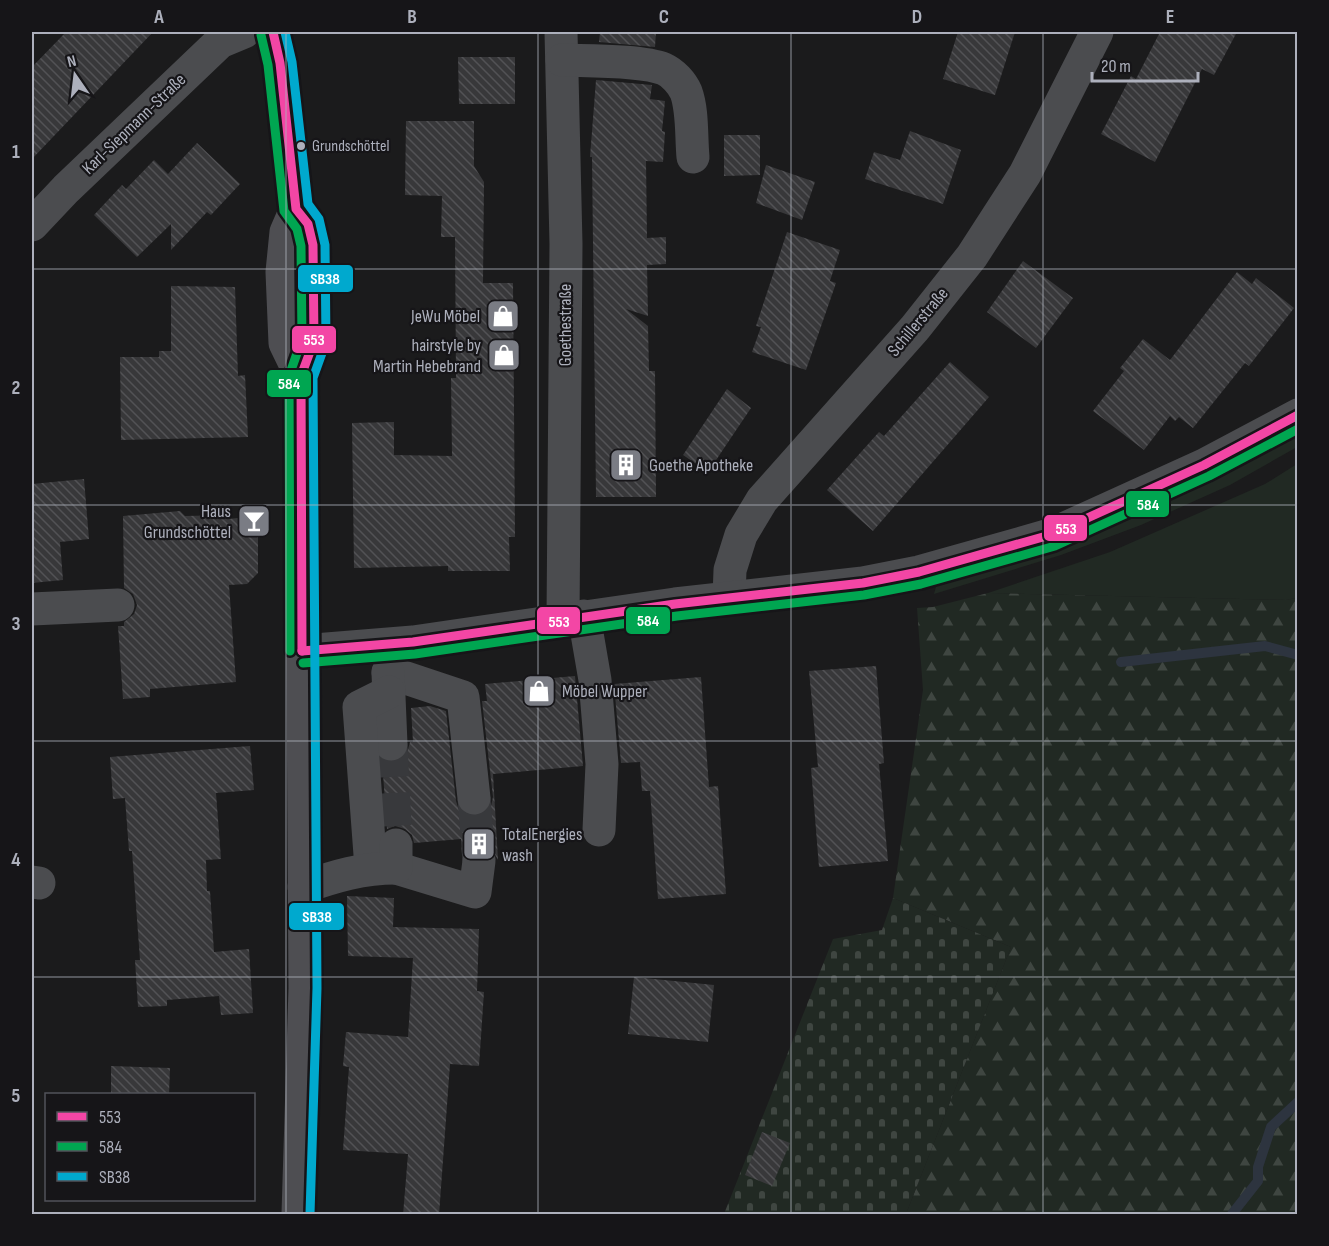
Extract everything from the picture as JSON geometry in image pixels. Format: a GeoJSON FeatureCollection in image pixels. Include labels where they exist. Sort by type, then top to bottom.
{"type":"FeatureCollection","features":[{"type":"Feature","properties":{"kind":"main road"},"geometry":{"type":"LineString","coordinates":[[273,32],[280,63],[296,209],[308,224],[313,245],[314,341],[301,376],[304,1031],[298,1215]]}},
{"type":"Feature","properties":{"kind":"street","name":"Karl-Siepmann-Straße"},"geometry":{"type":"LineString","coordinates":[[32,225],[66,189],[220,42],[244,32]]}},
{"type":"Feature","properties":{"kind":"street","name":"Schillerstraße"},"geometry":{"type":"LineString","coordinates":[[729,598],[730,570],[741,535],[762,500],[915,328],[972,256],[1025,174],[1097,32]]}},
{"type":"Feature","properties":{"kind":"street"},"geometry":{"type":"LineString","coordinates":[[561,46],[635,64],[662,68],[670,72],[685,91],[689,107],[693,157]]}},
{"type":"Feature","properties":{"kind":"street","name":"Goethestraße"},"geometry":{"type":"LineString","coordinates":[[561,46],[574,618],[595,680],[602,764],[599,830]]}},
{"type":"Feature","properties":{"kind":"street"},"geometry":{"type":"LineString","coordinates":[[388,860],[359,707],[388,670],[574,618],[863,583],[919,572],[1050,535],[1204,465],[1298,415]]}},
{"type":"Feature","properties":{"kind":"street"},"geometry":{"type":"LineString","coordinates":[[32,609],[118,605]]}},
{"type":"Feature","properties":{"kind":"street"},"geometry":{"type":"LineString","coordinates":[[302,651],[388,670],[463,697],[474,798]]}},
{"type":"Feature","properties":{"kind":"street"},"geometry":{"type":"LineString","coordinates":[[388,670],[391,744]]}},
{"type":"Feature","properties":{"kind":"street"},"geometry":{"type":"LineString","coordinates":[[304,887],[388,860],[475,892],[478,861]]}},
{"type":"Feature","properties":{"kind":"green space"},"geometry":{"type":"Polygon","coordinates":[[[1297,436],[1297,447],[1230,485],[1141,525],[1061,555],[934,594],[937,583],[1055,547],[1139,516],[1297,436]]]}},
{"type":"Feature","properties":{"kind":"green space"},"geometry":{"type":"Polygon","coordinates":[[[1297,464],[1297,598],[1286,600],[988,593],[1110,552],[1265,484],[1297,464]]]}},
{"type":"Feature","properties":{"kind":"green space"},"geometry":{"type":"Polygon","coordinates":[[[988,593],[1286,600],[1297,598],[1297,1214],[906,1214],[1011,947],[893,898],[923,690],[917,608],[933,607],[988,593]]]}},
{"type":"Feature","properties":{"kind":"green space"},"geometry":{"type":"Polygon","coordinates":[[[893,898],[1011,947],[906,1214],[724,1214],[833,939],[882,930],[893,898]]]}},
{"type":"Feature","properties":{"kind":"building"},"geometry":{"type":"Polygon","coordinates":[[[66,32],[153,32],[32,159],[32,67],[66,32]]]}},
{"type":"Feature","properties":{"kind":"building"},"geometry":{"type":"Polygon","coordinates":[[[600,32],[656,32],[655,47],[599,42],[600,32]]]}},
{"type":"Feature","properties":{"kind":"building"},"geometry":{"type":"Polygon","coordinates":[[[958,32],[1015,32],[995,95],[943,79],[958,32]]]}},
{"type":"Feature","properties":{"kind":"building"},"geometry":{"type":"Polygon","coordinates":[[[1160,32],[1237,32],[1214,75],[1202,69],[1155,162],[1101,134],[1131,76],[1136,79],[1160,32]]]}},
{"type":"Feature","properties":{"kind":"building"},"geometry":{"type":"Polygon","coordinates":[[[458,57],[515,57],[515,104],[459,104],[458,57]]]}},
{"type":"Feature","properties":{"kind":"building"},"geometry":{"type":"Polygon","coordinates":[[[596,80],[652,85],[650,99],[665,101],[662,131],[665,132],[663,162],[646,161],[647,238],[666,237],[666,264],[647,265],[648,316],[626,309],[648,326],[649,371],[655,371],[656,497],[596,497],[592,157],[590,157],[596,80]]]}},
{"type":"Feature","properties":{"kind":"building"},"geometry":{"type":"Polygon","coordinates":[[[406,121],[474,121],[474,166],[484,182],[483,283],[513,283],[515,537],[509,537],[510,571],[448,571],[448,566],[354,568],[352,423],[394,422],[394,455],[452,456],[451,378],[456,378],[455,237],[441,237],[442,196],[405,195],[406,121]]]}},
{"type":"Feature","properties":{"kind":"building"},"geometry":{"type":"Polygon","coordinates":[[[910,131],[961,150],[943,204],[865,179],[874,152],[900,160],[910,131]]]}},
{"type":"Feature","properties":{"kind":"building"},"geometry":{"type":"Polygon","coordinates":[[[724,135],[760,135],[760,175],[724,176],[724,135]]]}},
{"type":"Feature","properties":{"kind":"building"},"geometry":{"type":"Polygon","coordinates":[[[197,143],[240,184],[211,215],[207,212],[171,250],[171,224],[137,257],[94,215],[122,185],[126,189],[154,160],[168,174],[197,143]]]}},
{"type":"Feature","properties":{"kind":"building"},"geometry":{"type":"Polygon","coordinates":[[[766,165],[815,182],[802,220],[756,203],[766,165]]]}},
{"type":"Feature","properties":{"kind":"building"},"geometry":{"type":"Polygon","coordinates":[[[787,232],[840,250],[830,281],[836,283],[806,370],[752,352],[761,327],[756,326],[787,232]]]}},
{"type":"Feature","properties":{"kind":"building"},"geometry":{"type":"Polygon","coordinates":[[[1023,261],[1073,298],[1036,348],[987,312],[1023,261]]]}},
{"type":"Feature","properties":{"kind":"building"},"geometry":{"type":"Polygon","coordinates":[[[1237,272],[1252,284],[1256,278],[1294,308],[1249,366],[1245,363],[1193,428],[1179,417],[1175,421],[1170,416],[1144,450],[1093,411],[1124,371],[1120,368],[1143,339],[1170,360],[1237,272]]]}},
{"type":"Feature","properties":{"kind":"building"},"geometry":{"type":"Polygon","coordinates":[[[171,286],[235,287],[238,376],[245,375],[248,437],[121,440],[120,357],[159,357],[159,351],[171,351],[171,286]]]}},
{"type":"Feature","properties":{"kind":"building"},"geometry":{"type":"Polygon","coordinates":[[[950,362],[989,397],[873,531],[827,490],[879,432],[884,436],[950,362]]]}},
{"type":"Feature","properties":{"kind":"building"},"geometry":{"type":"Polygon","coordinates":[[[727,389],[751,408],[708,472],[683,455],[727,389]]]}},
{"type":"Feature","properties":{"kind":"building"},"geometry":{"type":"Polygon","coordinates":[[[84,479],[89,539],[60,542],[63,580],[32,583],[32,484],[84,479]]]}},
{"type":"Feature","properties":{"kind":"building"},"geometry":{"type":"Polygon","coordinates":[[[180,511],[185,516],[228,515],[228,519],[248,517],[258,524],[258,573],[247,584],[229,585],[236,682],[150,689],[150,697],[123,699],[118,626],[124,626],[124,622],[134,614],[137,605],[133,594],[124,588],[123,516],[180,511]]]}},
{"type":"Feature","properties":{"kind":"building"},"geometry":{"type":"Polygon","coordinates":[[[876,666],[884,763],[879,764],[888,861],[819,867],[811,768],[818,767],[809,671],[876,666]]]}},
{"type":"Feature","properties":{"kind":"building"},"geometry":{"type":"Polygon","coordinates":[[[575,676],[583,766],[493,774],[498,860],[491,847],[482,843],[471,844],[462,854],[461,839],[414,843],[412,835],[405,829],[395,826],[387,829],[382,760],[392,763],[401,760],[407,753],[410,742],[413,742],[411,708],[430,706],[446,711],[456,801],[459,810],[466,815],[477,816],[486,813],[493,797],[482,701],[487,701],[485,684],[575,676]]]}},
{"type":"Feature","properties":{"kind":"building"},"geometry":{"type":"Polygon","coordinates":[[[701,677],[709,787],[718,786],[726,894],[658,899],[650,791],[642,791],[640,762],[621,763],[614,684],[701,677]]]}},
{"type":"Feature","properties":{"kind":"building"},"geometry":{"type":"Polygon","coordinates":[[[250,746],[254,790],[216,793],[221,859],[206,860],[214,952],[249,949],[253,1013],[221,1015],[219,996],[167,1000],[167,1006],[138,1007],[135,960],[140,960],[132,851],[129,851],[125,798],[113,799],[110,757],[250,746]]]}},
{"type":"Feature","properties":{"kind":"building"},"geometry":{"type":"Polygon","coordinates":[[[347,896],[394,898],[393,927],[479,929],[477,991],[484,992],[479,1066],[450,1064],[439,1215],[403,1215],[408,1154],[343,1150],[349,1067],[343,1066],[346,1032],[408,1037],[413,958],[348,956],[347,896]]]}},
{"type":"Feature","properties":{"kind":"building"},"geometry":{"type":"Polygon","coordinates":[[[634,977],[714,985],[708,1042],[628,1034],[634,977]]]}},
{"type":"Feature","properties":{"kind":"building"},"geometry":{"type":"Polygon","coordinates":[[[111,1066],[170,1068],[169,1093],[111,1093],[111,1066]]]}},
{"type":"Feature","properties":{"kind":"building"},"geometry":{"type":"Polygon","coordinates":[[[762,1132],[790,1143],[772,1186],[745,1175],[762,1132]]]}},
{"type":"Feature","properties":{"kind":"waterway"},"geometry":{"type":"LineString","coordinates":[[1121,662],[1265,646],[1298,655]]}},
{"type":"Feature","properties":{"kind":"waterway"},"geometry":{"type":"LineString","coordinates":[[1232,1214],[1258,1181],[1258,1167],[1271,1127],[1298,1102]]}},
{"type":"Feature","properties":{"kind":"tunnel"},"geometry":{"type":"LineString","coordinates":[[391,744],[396,845]]}},
{"type":"Feature","properties":{"kind":"tunnel"},"geometry":{"type":"LineString","coordinates":[[474,798],[479,861]]}},
{"type":"Feature","properties":{"kind":"transit line","name":"553"},"geometry":{"type":"LineString","coordinates":[[273,32],[280,63],[296,209],[308,224],[313,245],[314,341],[301,376],[302,651]]}},
{"type":"Feature","properties":{"kind":"transit line","name":"SB38"},"geometry":{"type":"LineString","coordinates":[[285,32],[292,62],[308,204],[319,219],[325,245],[326,342],[313,378],[317,988],[310,1214]]}},
{"type":"Feature","properties":{"kind":"transit line","name":"584"},"geometry":{"type":"LineString","coordinates":[[261,35],[268,65],[284,211],[297,229],[301,246],[302,339],[289,376],[290,651]]}},
{"type":"Feature","properties":{"kind":"transit line","name":"553"},"geometry":{"type":"LineString","coordinates":[[302,651],[413,642],[675,604],[863,583],[919,572],[1050,535],[1204,465],[1298,415]]}},
{"type":"Feature","properties":{"kind":"transit line","name":"584"},"geometry":{"type":"LineString","coordinates":[[303,663],[415,654],[677,616],[864,595],[921,584],[1055,546],[1209,476],[1298,429]]}},
{"type":"Feature","properties":{"kind":"place","name":"Grundschöttel"},"geometry":{"type":"Point","coordinates":[301,146]}},
{"type":"Feature","properties":{"kind":"place","name":"JeWu Möbel"},"geometry":{"type":"Point","coordinates":[503,316]}},
{"type":"Feature","properties":{"kind":"place","name":"hairstyle by Martin Hebebrand"},"geometry":{"type":"Point","coordinates":[504,355]}},
{"type":"Feature","properties":{"kind":"place","name":"Goethe Apotheke"},"geometry":{"type":"Point","coordinates":[626,465]}},
{"type":"Feature","properties":{"kind":"place","name":"Haus Grundschöttel"},"geometry":{"type":"Point","coordinates":[254,521]}},
{"type":"Feature","properties":{"kind":"place","name":"Möbel Wupper"},"geometry":{"type":"Point","coordinates":[539,691]}},
{"type":"Feature","properties":{"kind":"place","name":"TotalEnergies wash"},"geometry":{"type":"Point","coordinates":[479,844]}}]}
